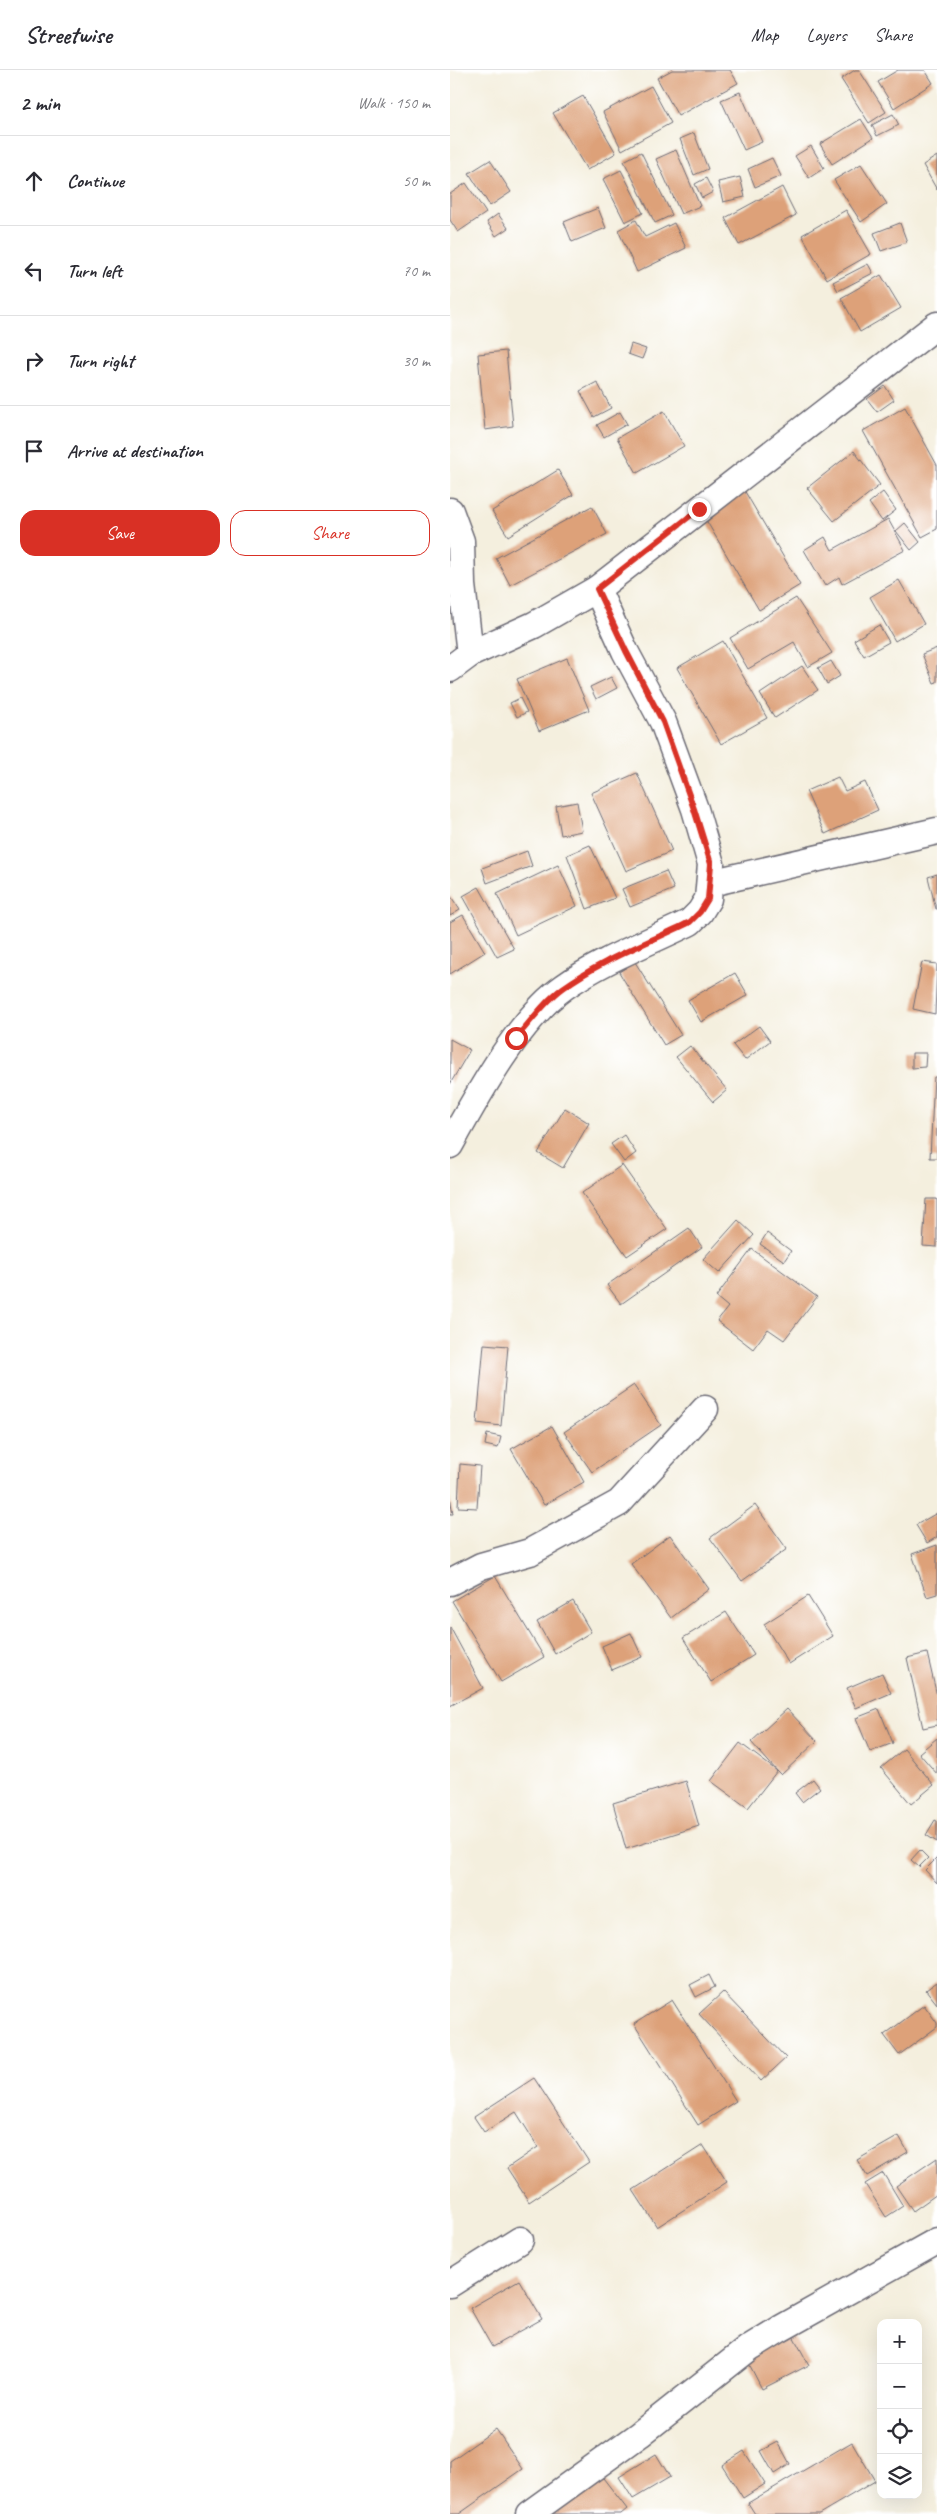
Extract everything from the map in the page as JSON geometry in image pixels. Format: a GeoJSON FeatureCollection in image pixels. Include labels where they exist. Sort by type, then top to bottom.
{"type":"FeatureCollection","features":[{"type":"Feature","properties":{"kind":"street"},"geometry":{"type":"LineString","coordinates":[[450,511],[461,541],[460,662],[534,625],[597,589],[937,325]]}},
{"type":"Feature","properties":{"kind":"street"},"geometry":{"type":"LineString","coordinates":[[450,1145],[476,1099],[516,1038],[538,1011],[562,988],[596,967],[690,922],[700,912],[708,899],[711,864],[694,809],[663,722],[626,651],[597,589]]}},
{"type":"Feature","properties":{"kind":"street"},"geometry":{"type":"LineString","coordinates":[[710,883],[937,831]]}},
{"type":"Feature","properties":{"kind":"street"},"geometry":{"type":"LineString","coordinates":[[450,1582],[481,1566],[530,1552],[619,1503],[705,1409]]}},
{"type":"Feature","properties":{"kind":"street"},"geometry":{"type":"LineString","coordinates":[[450,2284],[520,2240]]}},
{"type":"Feature","properties":{"kind":"street"},"geometry":{"type":"LineString","coordinates":[[529,2514],[640,2434],[749,2348],[780,2328],[937,2241]]}},
{"type":"Feature","properties":{"kind":"building"},"geometry":{"type":"Polygon","coordinates":[[[672,70],[730,70],[738,83],[678,116],[657,78],[672,70]]]}},
{"type":"Feature","properties":{"kind":"building"},"geometry":{"type":"Polygon","coordinates":[[[855,70],[859,70],[886,112],[869,123],[841,79],[855,70]]]}},
{"type":"Feature","properties":{"kind":"building"},"geometry":{"type":"Polygon","coordinates":[[[898,70],[925,70],[933,83],[894,108],[878,82],[898,70]]]}},
{"type":"Feature","properties":{"kind":"building"},"geometry":{"type":"Polygon","coordinates":[[[651,86],[671,123],[622,150],[603,112],[651,86]]]}},
{"type":"Feature","properties":{"kind":"building"},"geometry":{"type":"Polygon","coordinates":[[[740,92],[762,142],[744,150],[721,100],[740,92]]]}},
{"type":"Feature","properties":{"kind":"building"},"geometry":{"type":"Polygon","coordinates":[[[583,96],[616,153],[587,170],[553,113],[583,96]]]}},
{"type":"Feature","properties":{"kind":"building"},"geometry":{"type":"Polygon","coordinates":[[[893,114],[899,125],[877,136],[872,125],[893,114]]]}},
{"type":"Feature","properties":{"kind":"building"},"geometry":{"type":"Polygon","coordinates":[[[861,119],[873,138],[832,164],[820,144],[861,119]]]}},
{"type":"Feature","properties":{"kind":"building"},"geometry":{"type":"Polygon","coordinates":[[[694,133],[708,169],[694,175],[680,139],[694,133]]]}},
{"type":"Feature","properties":{"kind":"building"},"geometry":{"type":"Polygon","coordinates":[[[811,146],[824,168],[809,178],[795,156],[811,146]]]}},
{"type":"Feature","properties":{"kind":"building"},"geometry":{"type":"Polygon","coordinates":[[[676,150],[700,206],[681,214],[656,159],[676,150]]]}},
{"type":"Feature","properties":{"kind":"building"},"geometry":{"type":"Polygon","coordinates":[[[641,152],[672,215],[655,223],[624,161],[641,152]]]}},
{"type":"Feature","properties":{"kind":"building"},"geometry":{"type":"Polygon","coordinates":[[[937,156],[937,190],[923,165],[937,156]]]}},
{"type":"Feature","properties":{"kind":"building"},"geometry":{"type":"Polygon","coordinates":[[[772,158],[781,176],[755,187],[748,169],[772,158]]]}},
{"type":"Feature","properties":{"kind":"building"},"geometry":{"type":"Polygon","coordinates":[[[490,160],[511,192],[490,206],[469,173],[490,160]]]}},
{"type":"Feature","properties":{"kind":"building"},"geometry":{"type":"Polygon","coordinates":[[[861,164],[887,204],[861,222],[834,180],[861,164]]]}},
{"type":"Feature","properties":{"kind":"building"},"geometry":{"type":"Polygon","coordinates":[[[621,170],[643,213],[625,222],[603,179],[621,170]]]}},
{"type":"Feature","properties":{"kind":"building"},"geometry":{"type":"Polygon","coordinates":[[[740,177],[745,197],[723,202],[718,182],[740,177]]]}},
{"type":"Feature","properties":{"kind":"building"},"geometry":{"type":"Polygon","coordinates":[[[706,178],[713,192],[702,198],[695,184],[706,178]]]}},
{"type":"Feature","properties":{"kind":"building"},"geometry":{"type":"Polygon","coordinates":[[[466,183],[486,213],[458,232],[450,220],[450,194],[466,183]]]}},
{"type":"Feature","properties":{"kind":"building"},"geometry":{"type":"Polygon","coordinates":[[[782,187],[796,215],[739,245],[725,218],[782,187]]]}},
{"type":"Feature","properties":{"kind":"building"},"geometry":{"type":"Polygon","coordinates":[[[598,208],[606,228],[572,242],[564,222],[598,208]]]}},
{"type":"Feature","properties":{"kind":"building"},"geometry":{"type":"Polygon","coordinates":[[[846,210],[871,254],[827,279],[802,235],[846,210]]]}},
{"type":"Feature","properties":{"kind":"building"},"geometry":{"type":"Polygon","coordinates":[[[498,214],[508,228],[496,236],[487,222],[498,214]]]}},
{"type":"Feature","properties":{"kind":"building"},"geometry":{"type":"Polygon","coordinates":[[[636,220],[645,237],[674,223],[686,248],[637,272],[618,230],[636,220]]]}},
{"type":"Feature","properties":{"kind":"building"},"geometry":{"type":"Polygon","coordinates":[[[900,223],[907,242],[881,251],[874,233],[900,223]]]}},
{"type":"Feature","properties":{"kind":"building"},"geometry":{"type":"Polygon","coordinates":[[[868,264],[873,273],[838,291],[833,282],[868,264]]]}},
{"type":"Feature","properties":{"kind":"building"},"geometry":{"type":"Polygon","coordinates":[[[881,275],[901,308],[860,332],[841,298],[881,275]]]}},
{"type":"Feature","properties":{"kind":"building"},"geometry":{"type":"Polygon","coordinates":[[[631,344],[646,349],[642,359],[628,354],[631,344]]]}},
{"type":"Feature","properties":{"kind":"building"},"geometry":{"type":"Polygon","coordinates":[[[506,351],[513,426],[485,430],[478,354],[506,351]]]}},
{"type":"Feature","properties":{"kind":"building"},"geometry":{"type":"Polygon","coordinates":[[[597,382],[611,408],[594,417],[580,391],[597,382]]]}},
{"type":"Feature","properties":{"kind":"building"},"geometry":{"type":"Polygon","coordinates":[[[885,386],[894,400],[877,412],[867,399],[885,386]]]}},
{"type":"Feature","properties":{"kind":"building"},"geometry":{"type":"Polygon","coordinates":[[[905,407],[937,465],[937,529],[922,537],[863,431],[905,407]]]}},
{"type":"Feature","properties":{"kind":"building"},"geometry":{"type":"Polygon","coordinates":[[[664,411],[684,446],[637,473],[617,438],[664,411]]]}},
{"type":"Feature","properties":{"kind":"building"},"geometry":{"type":"Polygon","coordinates":[[[620,412],[627,424],[604,437],[597,425],[620,412]]]}},
{"type":"Feature","properties":{"kind":"building"},"geometry":{"type":"Polygon","coordinates":[[[854,451],[880,485],[834,521],[807,488],[854,451]]]}},
{"type":"Feature","properties":{"kind":"building"},"geometry":{"type":"Polygon","coordinates":[[[558,470],[573,495],[508,536],[492,511],[558,470]]]}},
{"type":"Feature","properties":{"kind":"building"},"geometry":{"type":"Polygon","coordinates":[[[744,490],[800,585],[759,610],[703,515],[744,490]]]}},
{"type":"Feature","properties":{"kind":"building"},"geometry":{"type":"Polygon","coordinates":[[[883,492],[896,510],[882,521],[869,503],[883,492]]]}},
{"type":"Feature","properties":{"kind":"building"},"geometry":{"type":"Polygon","coordinates":[[[592,506],[607,534],[510,585],[496,558],[592,506]]]}},
{"type":"Feature","properties":{"kind":"building"},"geometry":{"type":"Polygon","coordinates":[[[888,519],[905,550],[842,584],[839,577],[825,586],[804,550],[825,537],[832,550],[888,519]]]}},
{"type":"Feature","properties":{"kind":"building"},"geometry":{"type":"Polygon","coordinates":[[[905,523],[920,542],[911,550],[896,531],[905,523]]]}},
{"type":"Feature","properties":{"kind":"building"},"geometry":{"type":"Polygon","coordinates":[[[899,580],[924,624],[895,641],[870,597],[899,580]]]}},
{"type":"Feature","properties":{"kind":"building"},"geometry":{"type":"Polygon","coordinates":[[[796,598],[832,653],[808,667],[794,642],[748,669],[730,638],[796,598]]]}},
{"type":"Feature","properties":{"kind":"building"},"geometry":{"type":"Polygon","coordinates":[[[879,625],[889,642],[864,656],[854,640],[879,625]]]}},
{"type":"Feature","properties":{"kind":"building"},"geometry":{"type":"Polygon","coordinates":[[[723,641],[767,718],[721,744],[677,668],[723,641]]]}},
{"type":"Feature","properties":{"kind":"building"},"geometry":{"type":"Polygon","coordinates":[[[937,648],[937,682],[934,683],[922,654],[937,648]]]}},
{"type":"Feature","properties":{"kind":"building"},"geometry":{"type":"Polygon","coordinates":[[[567,658],[589,710],[539,731],[517,679],[567,658]]]}},
{"type":"Feature","properties":{"kind":"building"},"geometry":{"type":"Polygon","coordinates":[[[831,661],[840,676],[827,684],[818,668],[831,661]]]}},
{"type":"Feature","properties":{"kind":"building"},"geometry":{"type":"Polygon","coordinates":[[[802,666],[818,690],[775,718],[760,694],[802,666]]]}},
{"type":"Feature","properties":{"kind":"building"},"geometry":{"type":"Polygon","coordinates":[[[611,677],[617,688],[596,699],[590,687],[611,677]]]}},
{"type":"Feature","properties":{"kind":"building"},"geometry":{"type":"Polygon","coordinates":[[[520,698],[527,712],[517,717],[510,703],[520,698]]]}},
{"type":"Feature","properties":{"kind":"building"},"geometry":{"type":"Polygon","coordinates":[[[637,773],[672,851],[626,871],[591,793],[637,773]]]}},
{"type":"Feature","properties":{"kind":"building"},"geometry":{"type":"Polygon","coordinates":[[[838,777],[845,791],[865,782],[878,810],[825,834],[806,791],[838,777]]]}},
{"type":"Feature","properties":{"kind":"building"},"geometry":{"type":"Polygon","coordinates":[[[577,802],[582,831],[561,835],[556,806],[577,802]]]}},
{"type":"Feature","properties":{"kind":"building"},"geometry":{"type":"Polygon","coordinates":[[[590,845],[615,898],[587,909],[567,855],[590,845]]]}},
{"type":"Feature","properties":{"kind":"building"},"geometry":{"type":"Polygon","coordinates":[[[527,851],[532,866],[487,883],[482,868],[527,851]]]}},
{"type":"Feature","properties":{"kind":"building"},"geometry":{"type":"Polygon","coordinates":[[[558,865],[577,906],[516,935],[497,894],[558,865]]]}},
{"type":"Feature","properties":{"kind":"building"},"geometry":{"type":"Polygon","coordinates":[[[666,871],[674,889],[630,907],[622,889],[666,871]]]}},
{"type":"Feature","properties":{"kind":"building"},"geometry":{"type":"Polygon","coordinates":[[[937,874],[937,909],[936,909],[928,877],[937,874]]]}},
{"type":"Feature","properties":{"kind":"building"},"geometry":{"type":"Polygon","coordinates":[[[479,887],[514,949],[497,957],[463,896],[479,887]]]}},
{"type":"Feature","properties":{"kind":"building"},"geometry":{"type":"Polygon","coordinates":[[[450,895],[460,910],[450,916],[450,895]]]}},
{"type":"Feature","properties":{"kind":"building"},"geometry":{"type":"Polygon","coordinates":[[[463,915],[485,952],[450,974],[450,922],[463,915]]]}},
{"type":"Feature","properties":{"kind":"building"},"geometry":{"type":"Polygon","coordinates":[[[635,962],[681,1035],[664,1045],[619,972],[635,962]]]}},
{"type":"Feature","properties":{"kind":"building"},"geometry":{"type":"Polygon","coordinates":[[[922,962],[937,964],[935,1014],[913,1009],[922,962]]]}},
{"type":"Feature","properties":{"kind":"building"},"geometry":{"type":"Polygon","coordinates":[[[735,973],[748,995],[701,1022],[688,1000],[735,973]]]}},
{"type":"Feature","properties":{"kind":"building"},"geometry":{"type":"Polygon","coordinates":[[[759,1026],[770,1041],[745,1060],[733,1045],[759,1026]]]}},
{"type":"Feature","properties":{"kind":"building"},"geometry":{"type":"Polygon","coordinates":[[[450,1039],[470,1050],[450,1084],[450,1039]]]}},
{"type":"Feature","properties":{"kind":"building"},"geometry":{"type":"Polygon","coordinates":[[[690,1046],[727,1090],[713,1102],[676,1057],[690,1046]]]}},
{"type":"Feature","properties":{"kind":"building"},"geometry":{"type":"Polygon","coordinates":[[[912,1053],[926,1053],[925,1067],[912,1068],[912,1053]]]}},
{"type":"Feature","properties":{"kind":"building"},"geometry":{"type":"Polygon","coordinates":[[[934,1077],[937,1077],[937,1158],[930,1158],[934,1077]]]}},
{"type":"Feature","properties":{"kind":"building"},"geometry":{"type":"Polygon","coordinates":[[[565,1108],[589,1123],[563,1168],[538,1153],[565,1108]]]}},
{"type":"Feature","properties":{"kind":"building"},"geometry":{"type":"Polygon","coordinates":[[[624,1135],[636,1153],[624,1162],[611,1144],[624,1135]]]}},
{"type":"Feature","properties":{"kind":"building"},"geometry":{"type":"Polygon","coordinates":[[[622,1165],[667,1229],[627,1256],[582,1193],[622,1165]]]}},
{"type":"Feature","properties":{"kind":"building"},"geometry":{"type":"Polygon","coordinates":[[[926,1199],[937,1199],[937,1247],[923,1246],[926,1199]]]}},
{"type":"Feature","properties":{"kind":"building"},"geometry":{"type":"Polygon","coordinates":[[[738,1220],[754,1235],[719,1273],[703,1259],[738,1220]]]}},
{"type":"Feature","properties":{"kind":"building"},"geometry":{"type":"Polygon","coordinates":[[[689,1228],[702,1247],[621,1304],[607,1285],[689,1228]]]}},
{"type":"Feature","properties":{"kind":"building"},"geometry":{"type":"Polygon","coordinates":[[[767,1233],[791,1251],[784,1261],[760,1244],[767,1233]]]}},
{"type":"Feature","properties":{"kind":"building"},"geometry":{"type":"Polygon","coordinates":[[[752,1249],[817,1297],[784,1340],[768,1329],[753,1349],[717,1321],[728,1307],[716,1297],[752,1249]]]}},
{"type":"Feature","properties":{"kind":"building"},"geometry":{"type":"Polygon","coordinates":[[[484,1344],[508,1346],[501,1426],[477,1423],[484,1344]]]}},
{"type":"Feature","properties":{"kind":"building"},"geometry":{"type":"Polygon","coordinates":[[[634,1385],[661,1425],[592,1472],[564,1432],[634,1385]]]}},
{"type":"Feature","properties":{"kind":"building"},"geometry":{"type":"Polygon","coordinates":[[[552,1426],[584,1482],[544,1505],[511,1449],[552,1426]]]}},
{"type":"Feature","properties":{"kind":"building"},"geometry":{"type":"Polygon","coordinates":[[[487,1434],[501,1437],[498,1448],[485,1445],[487,1434]]]}},
{"type":"Feature","properties":{"kind":"building"},"geometry":{"type":"Polygon","coordinates":[[[460,1464],[480,1466],[477,1508],[458,1507],[460,1464]]]}},
{"type":"Feature","properties":{"kind":"building"},"geometry":{"type":"Polygon","coordinates":[[[450,1497],[453,1514],[450,1514],[450,1497]]]}},
{"type":"Feature","properties":{"kind":"building"},"geometry":{"type":"Polygon","coordinates":[[[755,1505],[787,1549],[742,1581],[710,1538],[755,1505]]]}},
{"type":"Feature","properties":{"kind":"building"},"geometry":{"type":"Polygon","coordinates":[[[937,1513],[937,1537],[927,1543],[916,1525],[937,1513]]]}},
{"type":"Feature","properties":{"kind":"building"},"geometry":{"type":"Polygon","coordinates":[[[670,1535],[709,1589],[671,1618],[631,1564],[670,1535]]]}},
{"type":"Feature","properties":{"kind":"building"},"geometry":{"type":"Polygon","coordinates":[[[937,1545],[937,1594],[927,1597],[912,1554],[937,1545]]]}},
{"type":"Feature","properties":{"kind":"building"},"geometry":{"type":"Polygon","coordinates":[[[495,1576],[544,1657],[501,1682],[452,1601],[495,1576]]]}},
{"type":"Feature","properties":{"kind":"building"},"geometry":{"type":"Polygon","coordinates":[[[808,1596],[833,1636],[789,1664],[764,1624],[808,1596]]]}},
{"type":"Feature","properties":{"kind":"building"},"geometry":{"type":"Polygon","coordinates":[[[573,1601],[591,1632],[555,1654],[537,1622],[573,1601]]]}},
{"type":"Feature","properties":{"kind":"building"},"geometry":{"type":"Polygon","coordinates":[[[726,1612],[754,1655],[711,1682],[683,1638],[726,1612]]]}},
{"type":"Feature","properties":{"kind":"building"},"geometry":{"type":"Polygon","coordinates":[[[450,1627],[483,1688],[450,1706],[450,1627]]]}},
{"type":"Feature","properties":{"kind":"building"},"geometry":{"type":"Polygon","coordinates":[[[631,1633],[642,1657],[612,1670],[602,1646],[631,1633]]]}},
{"type":"Feature","properties":{"kind":"building"},"geometry":{"type":"Polygon","coordinates":[[[927,1653],[937,1696],[937,1725],[923,1728],[907,1658],[927,1653]]]}},
{"type":"Feature","properties":{"kind":"building"},"geometry":{"type":"Polygon","coordinates":[[[882,1673],[891,1693],[856,1708],[847,1688],[882,1673]]]}},
{"type":"Feature","properties":{"kind":"building"},"geometry":{"type":"Polygon","coordinates":[[[787,1709],[817,1741],[781,1775],[751,1742],[787,1709]]]}},
{"type":"Feature","properties":{"kind":"building"},"geometry":{"type":"Polygon","coordinates":[[[879,1709],[893,1743],[870,1752],[856,1718],[879,1709]]]}},
{"type":"Feature","properties":{"kind":"building"},"geometry":{"type":"Polygon","coordinates":[[[937,1738],[937,1774],[919,1753],[937,1738]]]}},
{"type":"Feature","properties":{"kind":"building"},"geometry":{"type":"Polygon","coordinates":[[[740,1743],[777,1771],[748,1808],[711,1781],[740,1743]]]}},
{"type":"Feature","properties":{"kind":"building"},"geometry":{"type":"Polygon","coordinates":[[[904,1749],[934,1785],[911,1804],[881,1768],[904,1749]]]}},
{"type":"Feature","properties":{"kind":"building"},"geometry":{"type":"Polygon","coordinates":[[[813,1779],[820,1788],[802,1802],[795,1793],[813,1779]]]}},
{"type":"Feature","properties":{"kind":"building"},"geometry":{"type":"Polygon","coordinates":[[[686,1781],[699,1826],[626,1849],[613,1803],[686,1781]]]}},
{"type":"Feature","properties":{"kind":"building"},"geometry":{"type":"Polygon","coordinates":[[[935,1820],[937,1821],[937,1842],[926,1835],[935,1820]]]}},
{"type":"Feature","properties":{"kind":"building"},"geometry":{"type":"Polygon","coordinates":[[[920,1850],[928,1858],[919,1867],[911,1860],[920,1850]]]}},
{"type":"Feature","properties":{"kind":"building"},"geometry":{"type":"Polygon","coordinates":[[[937,1858],[937,1883],[925,1870],[937,1858]]]}},
{"type":"Feature","properties":{"kind":"building"},"geometry":{"type":"Polygon","coordinates":[[[709,1975],[715,1987],[696,1997],[690,1985],[709,1975]]]}},
{"type":"Feature","properties":{"kind":"building"},"geometry":{"type":"Polygon","coordinates":[[[937,1982],[937,2004],[926,1990],[937,1982]]]}},
{"type":"Feature","properties":{"kind":"building"},"geometry":{"type":"Polygon","coordinates":[[[723,1992],[786,2058],[761,2081],[699,2014],[723,1992]]]}},
{"type":"Feature","properties":{"kind":"building"},"geometry":{"type":"Polygon","coordinates":[[[672,2000],[736,2101],[698,2125],[634,2024],[672,2000]]]}},
{"type":"Feature","properties":{"kind":"building"},"geometry":{"type":"Polygon","coordinates":[[[924,2005],[937,2023],[937,2027],[899,2055],[884,2035],[924,2005]]]}},
{"type":"Feature","properties":{"kind":"building"},"geometry":{"type":"Polygon","coordinates":[[[534,2078],[589,2162],[529,2202],[507,2168],[538,2147],[516,2112],[484,2132],[474,2117],[534,2078]]]}},
{"type":"Feature","properties":{"kind":"building"},"geometry":{"type":"Polygon","coordinates":[[[899,2136],[908,2152],[867,2176],[857,2160],[899,2136]]]}},
{"type":"Feature","properties":{"kind":"building"},"geometry":{"type":"Polygon","coordinates":[[[703,2145],[727,2182],[657,2227],[633,2190],[703,2145]]]}},
{"type":"Feature","properties":{"kind":"building"},"geometry":{"type":"Polygon","coordinates":[[[937,2158],[937,2194],[913,2211],[896,2186],[937,2158]]]}},
{"type":"Feature","properties":{"kind":"building"},"geometry":{"type":"Polygon","coordinates":[[[883,2173],[903,2206],[886,2217],[865,2184],[883,2173]]]}},
{"type":"Feature","properties":{"kind":"building"},"geometry":{"type":"Polygon","coordinates":[[[519,2280],[542,2319],[492,2347],[470,2308],[519,2280]]]}},
{"type":"Feature","properties":{"kind":"building"},"geometry":{"type":"Polygon","coordinates":[[[791,2332],[809,2365],[762,2389],[745,2356],[791,2332]]]}},
{"type":"Feature","properties":{"kind":"building"},"geometry":{"type":"Polygon","coordinates":[[[496,2429],[523,2469],[459,2514],[450,2514],[450,2461],[496,2429]]]}},
{"type":"Feature","properties":{"kind":"building"},"geometry":{"type":"Polygon","coordinates":[[[778,2442],[790,2464],[774,2474],[761,2451],[778,2442]]]}},
{"type":"Feature","properties":{"kind":"building"},"geometry":{"type":"Polygon","coordinates":[[[852,2442],[875,2481],[819,2514],[755,2514],[748,2503],[852,2442]]]}},
{"type":"Feature","properties":{"kind":"building"},"geometry":{"type":"Polygon","coordinates":[[[744,2451],[765,2484],[743,2498],[722,2465],[744,2451]]]}},
{"type":"Feature","properties":{"kind":"building"},"geometry":{"type":"Polygon","coordinates":[[[656,2454],[670,2477],[633,2499],[619,2477],[656,2454]]]}},
{"type":"Feature","properties":{"kind":"building"},"geometry":{"type":"Polygon","coordinates":[[[600,2474],[627,2509],[621,2514],[550,2514],[600,2474]]]}},
{"type":"Feature","properties":{"kind":"route"},"geometry":{"type":"LineString","coordinates":[[516,1038],[538,1011],[562,988],[596,967],[690,922],[700,912],[708,899],[711,864],[679,765],[663,722],[626,651],[597,589],[699,509]]}}]}
